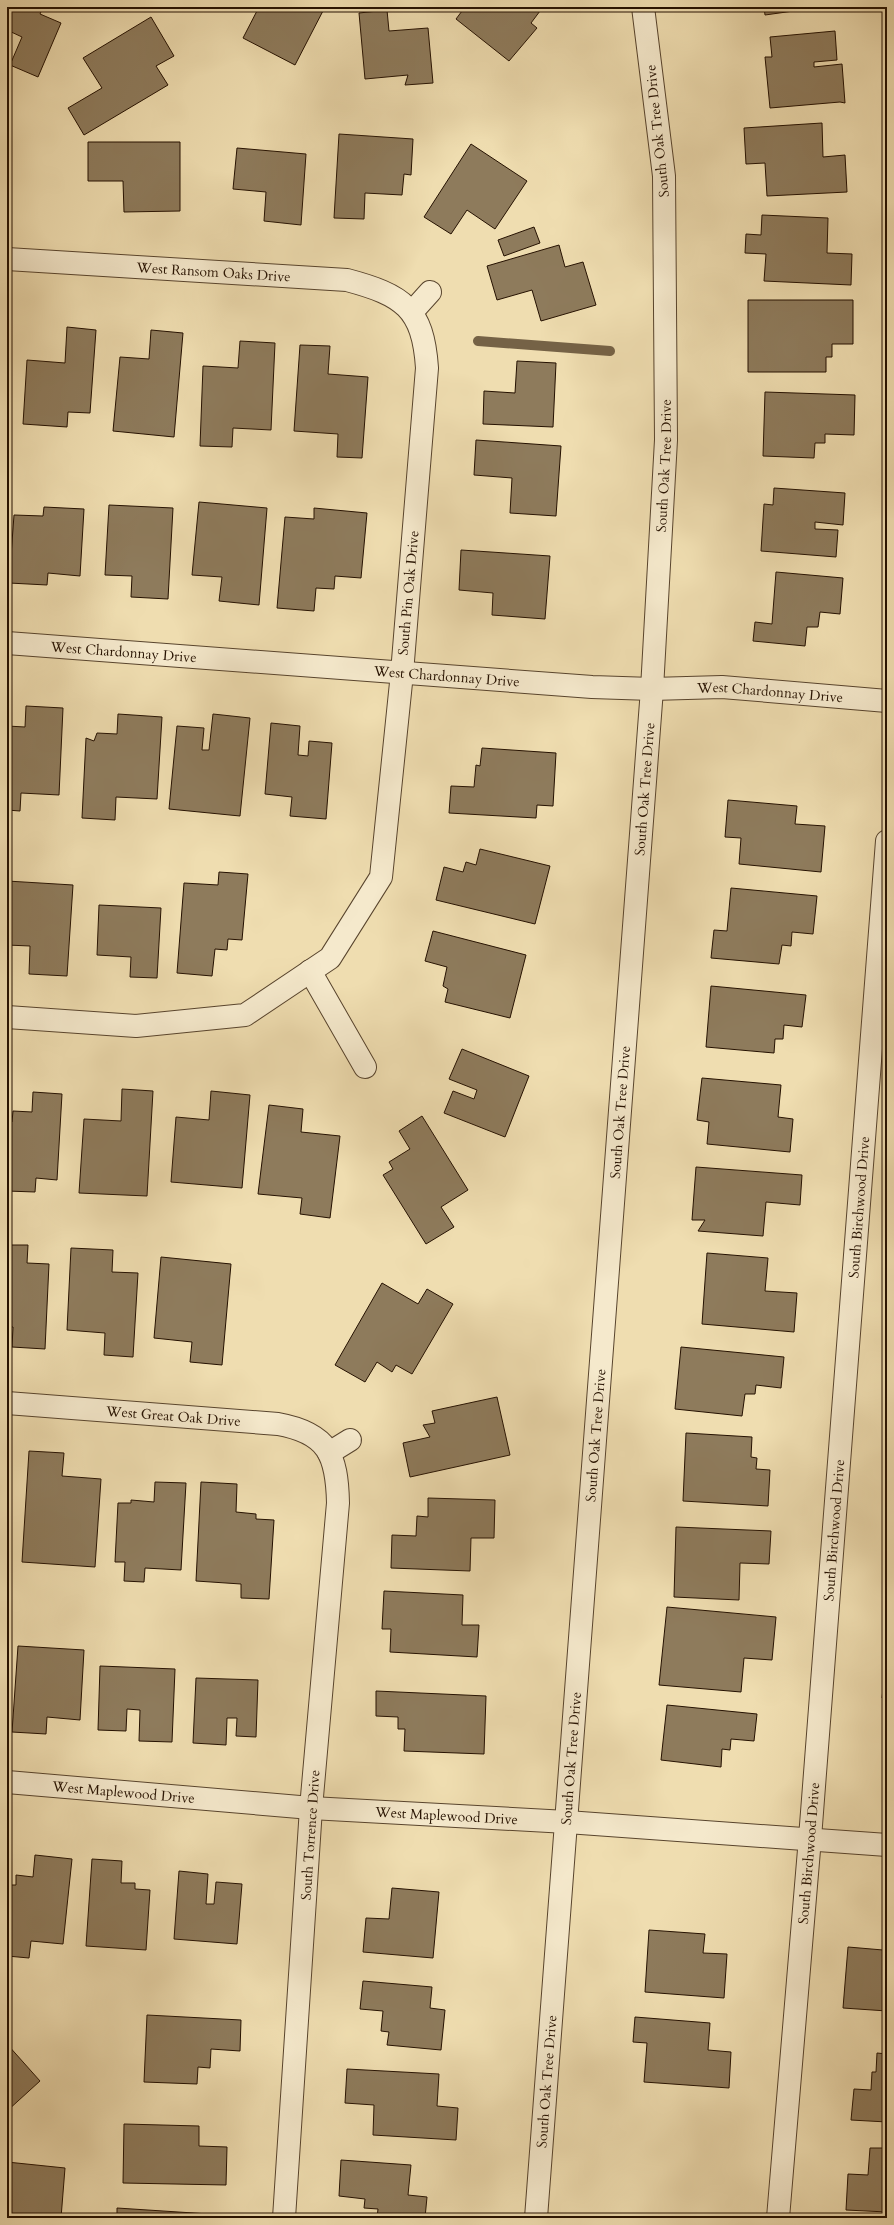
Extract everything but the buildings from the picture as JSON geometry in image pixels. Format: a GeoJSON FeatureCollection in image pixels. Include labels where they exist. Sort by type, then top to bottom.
{"type":"FeatureCollection","features":[{"type":"Feature","properties":{"kind":"street","name":"South Oak Tree Drive"},"geometry":{"type":"LineString","coordinates":[[536,2218],[652,689],[666,440],[664,176],[644,7]]}},
{"type":"Feature","properties":{"kind":"street","name":"West Ransom Oaks Drive"},"geometry":{"type":"LineString","coordinates":[[7,259],[347,280],[375,287],[396,299],[412,312]]}},
{"type":"Feature","properties":{"kind":"street"},"geometry":{"type":"LineString","coordinates":[[412,312],[430,292]]}},
{"type":"Feature","properties":{"kind":"street","name":"South Pin Oak Drive"},"geometry":{"type":"LineString","coordinates":[[7,1017],[136,1026],[245,1015],[330,958],[381,877],[402,673],[427,368],[422,330],[412,312]]}},
{"type":"Feature","properties":{"kind":"street","name":"West Chardonnay Drive"},"geometry":{"type":"LineString","coordinates":[[7,643],[585,687],[652,689],[722,687],[887,701]]}},
{"type":"Feature","properties":{"kind":"street","name":"South Birchwood Drive"},"geometry":{"type":"LineString","coordinates":[[778,2218],[810,1838],[887,842]]}},
{"type":"Feature","properties":{"kind":"street"},"geometry":{"type":"LineString","coordinates":[[310,972],[366,1067]]}},
{"type":"Feature","properties":{"kind":"street","name":"West Great Oak Drive"},"geometry":{"type":"LineString","coordinates":[[7,1403],[278,1424],[298,1428],[314,1435],[329,1453]]}},
{"type":"Feature","properties":{"kind":"street"},"geometry":{"type":"LineString","coordinates":[[329,1453],[350,1440]]}},
{"type":"Feature","properties":{"kind":"street","name":"South Torrence Drive"},"geometry":{"type":"LineString","coordinates":[[284,2218],[311,1808],[338,1503],[337,1481],[329,1453]]}},
{"type":"Feature","properties":{"kind":"street","name":"West Maplewood Drive"},"geometry":{"type":"LineString","coordinates":[[7,1782],[311,1808],[567,1822],[810,1838],[887,1845]]}},
{"type":"Feature","properties":{"kind":"waterway"},"geometry":{"type":"LineString","coordinates":[[478,341],[610,351]]}}]}
